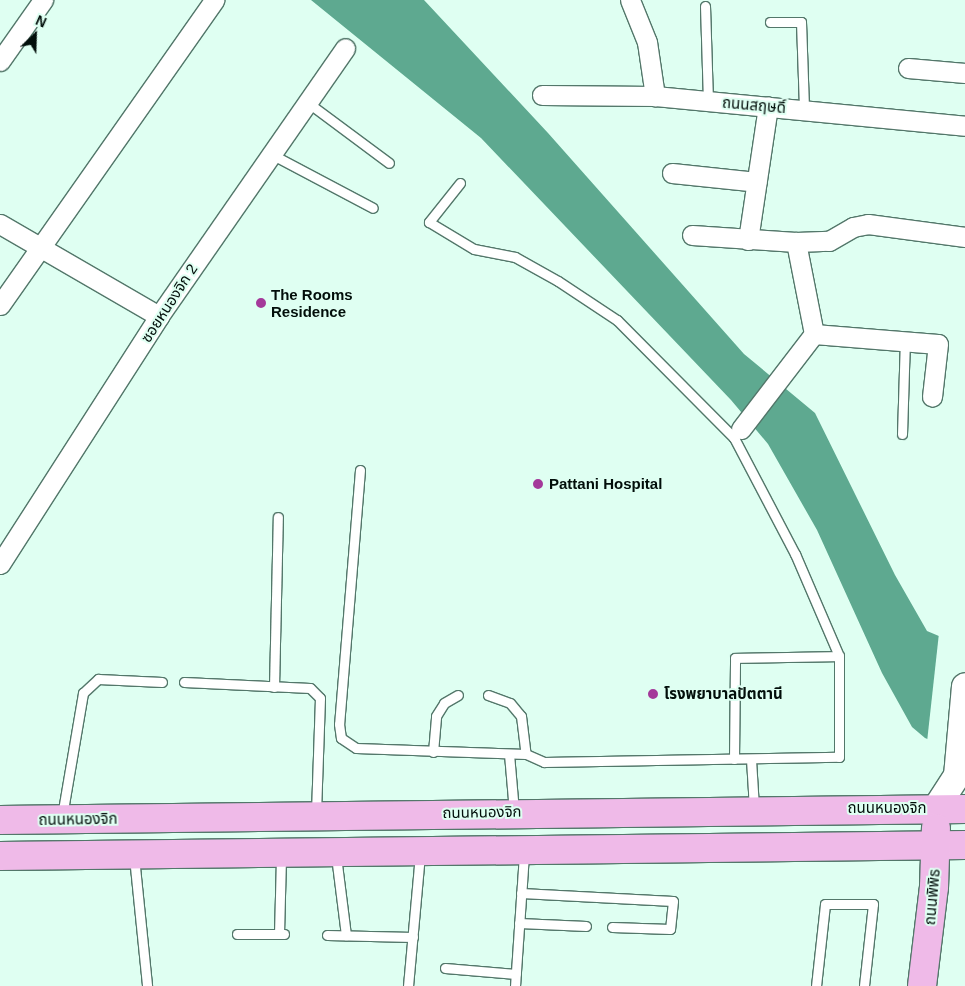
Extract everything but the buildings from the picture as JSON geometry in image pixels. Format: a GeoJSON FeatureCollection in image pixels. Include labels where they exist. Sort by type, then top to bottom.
{"type":"FeatureCollection","features":[{"type":"Feature","properties":{"kind":"main road"},"geometry":{"type":"LineString","coordinates":[[936,808],[960,778],[965,686]]}},
{"type":"Feature","properties":{"kind":"main road","name":"ถนนพิพิธ"},"geometry":{"type":"LineString","coordinates":[[922,986],[936,845],[936,808]]}},
{"type":"Feature","properties":{"kind":"main road","name":"ถนนหนองจิก"},"geometry":{"type":"LineString","coordinates":[[0,820],[754,809],[965,809]]}},
{"type":"Feature","properties":{"kind":"main road"},"geometry":{"type":"LineString","coordinates":[[420,853],[421,813]]}},
{"type":"Feature","properties":{"kind":"main road"},"geometry":{"type":"LineString","coordinates":[[316,815],[326,853]]}},
{"type":"Feature","properties":{"kind":"main road"},"geometry":{"type":"LineString","coordinates":[[62,819],[62,856]]}},
{"type":"Feature","properties":{"kind":"main road"},"geometry":{"type":"LineString","coordinates":[[0,856],[420,853],[965,845]]}},
{"type":"Feature","properties":{"kind":"street"},"geometry":{"type":"LineString","coordinates":[[0,61],[43,0]]}},
{"type":"Feature","properties":{"kind":"street"},"geometry":{"type":"LineString","coordinates":[[0,306],[214,0]]}},
{"type":"Feature","properties":{"kind":"street"},"geometry":{"type":"LineString","coordinates":[[630,0],[647,42],[655,96]]}},
{"type":"Feature","properties":{"kind":"street","name":"ซอยหนองจิก 2"},"geometry":{"type":"LineString","coordinates":[[1,559],[159,316],[345,48]]}},
{"type":"Feature","properties":{"kind":"street"},"geometry":{"type":"LineString","coordinates":[[908,68],[965,73]]}},
{"type":"Feature","properties":{"kind":"street","name":"ถนนสฤษดิ์"},"geometry":{"type":"LineString","coordinates":[[542,95],[655,96],[965,126]]}},
{"type":"Feature","properties":{"kind":"street"},"geometry":{"type":"LineString","coordinates":[[748,240],[768,106]]}},
{"type":"Feature","properties":{"kind":"street"},"geometry":{"type":"LineString","coordinates":[[672,173],[757,182]]}},
{"type":"Feature","properties":{"kind":"street"},"geometry":{"type":"LineString","coordinates":[[0,224],[159,316]]}},
{"type":"Feature","properties":{"kind":"street"},"geometry":{"type":"LineString","coordinates":[[692,234],[748,240],[829,241],[854,227],[868,224],[965,237]]}},
{"type":"Feature","properties":{"kind":"street"},"geometry":{"type":"LineString","coordinates":[[738,433],[784,376],[814,334],[796,242]]}},
{"type":"Feature","properties":{"kind":"street"},"geometry":{"type":"LineString","coordinates":[[814,334],[938,344],[932,397]]}},
{"type":"Feature","properties":{"kind":"lane"},"geometry":{"type":"LineString","coordinates":[[705,6],[708,101]]}},
{"type":"Feature","properties":{"kind":"lane"},"geometry":{"type":"LineString","coordinates":[[770,22],[801,22],[804,110]]}},
{"type":"Feature","properties":{"kind":"lane"},"geometry":{"type":"LineString","coordinates":[[307,102],[389,163]]}},
{"type":"Feature","properties":{"kind":"lane"},"geometry":{"type":"LineString","coordinates":[[271,154],[373,208]]}},
{"type":"Feature","properties":{"kind":"lane"},"geometry":{"type":"LineString","coordinates":[[360,470],[341,738],[356,748],[526,754],[544,762],[839,757],[839,656],[795,554],[738,433],[617,320],[558,281],[514,257],[474,249],[429,222],[460,183]]}},
{"type":"Feature","properties":{"kind":"lane"},"geometry":{"type":"LineString","coordinates":[[902,434],[905,341]]}},
{"type":"Feature","properties":{"kind":"lane"},"geometry":{"type":"LineString","coordinates":[[274,687],[278,517]]}},
{"type":"Feature","properties":{"kind":"lane"},"geometry":{"type":"LineString","coordinates":[[734,759],[735,658],[839,656]]}},
{"type":"Feature","properties":{"kind":"lane"},"geometry":{"type":"LineString","coordinates":[[62,819],[83,693],[98,679],[162,682]]}},
{"type":"Feature","properties":{"kind":"lane"},"geometry":{"type":"LineString","coordinates":[[184,682],[310,688],[320,698],[316,815]]}},
{"type":"Feature","properties":{"kind":"lane"},"geometry":{"type":"LineString","coordinates":[[433,752],[436,716],[444,703],[458,695]]}},
{"type":"Feature","properties":{"kind":"lane"},"geometry":{"type":"LineString","coordinates":[[488,695],[510,703],[521,716],[526,754]]}},
{"type":"Feature","properties":{"kind":"lane"},"geometry":{"type":"LineString","coordinates":[[509,754],[514,812]]}},
{"type":"Feature","properties":{"kind":"lane"},"geometry":{"type":"LineString","coordinates":[[751,759],[754,809]]}},
{"type":"Feature","properties":{"kind":"lane"},"geometry":{"type":"LineString","coordinates":[[515,986],[524,850]]}},
{"type":"Feature","properties":{"kind":"lane"},"geometry":{"type":"LineString","coordinates":[[237,934],[282,934],[281,853]]}},
{"type":"Feature","properties":{"kind":"lane"},"geometry":{"type":"LineString","coordinates":[[326,853],[346,935]]}},
{"type":"Feature","properties":{"kind":"lane"},"geometry":{"type":"LineString","coordinates":[[408,986],[420,853]]}},
{"type":"Feature","properties":{"kind":"lane"},"geometry":{"type":"LineString","coordinates":[[134,855],[148,986]]}},
{"type":"Feature","properties":{"kind":"lane"},"geometry":{"type":"LineString","coordinates":[[521,893],[673,901],[670,929],[612,927]]}},
{"type":"Feature","properties":{"kind":"lane"},"geometry":{"type":"LineString","coordinates":[[816,986],[825,904],[873,904],[864,986]]}},
{"type":"Feature","properties":{"kind":"lane"},"geometry":{"type":"LineString","coordinates":[[520,923],[586,926]]}},
{"type":"Feature","properties":{"kind":"lane"},"geometry":{"type":"LineString","coordinates":[[328,935],[413,937]]}},
{"type":"Feature","properties":{"kind":"lane"},"geometry":{"type":"LineString","coordinates":[[445,968],[516,974]]}},
{"type":"Feature","properties":{"kind":"shaded area"},"geometry":{"type":"Polygon","coordinates":[[[311,0],[424,0],[548,133],[744,354],[815,413],[895,575],[927,631],[965,647],[965,755],[925,738],[912,727],[882,673],[817,530],[768,444],[731,400],[481,138],[311,0]]]}},
{"type":"Feature","properties":{"kind":"pier"},"geometry":{"type":"Polygon","coordinates":[[[939,633],[965,645],[965,757],[927,742],[939,633]]]}},
{"type":"Feature","properties":{"kind":"place","name":"The Rooms Residence"},"geometry":{"type":"Point","coordinates":[261,303]}},
{"type":"Feature","properties":{"kind":"place","name":"Pattani Hospital"},"geometry":{"type":"Point","coordinates":[538,484]}},
{"type":"Feature","properties":{"kind":"place","name":"โรงพยาบาลปัตตานี"},"geometry":{"type":"Point","coordinates":[653,694]}}]}
